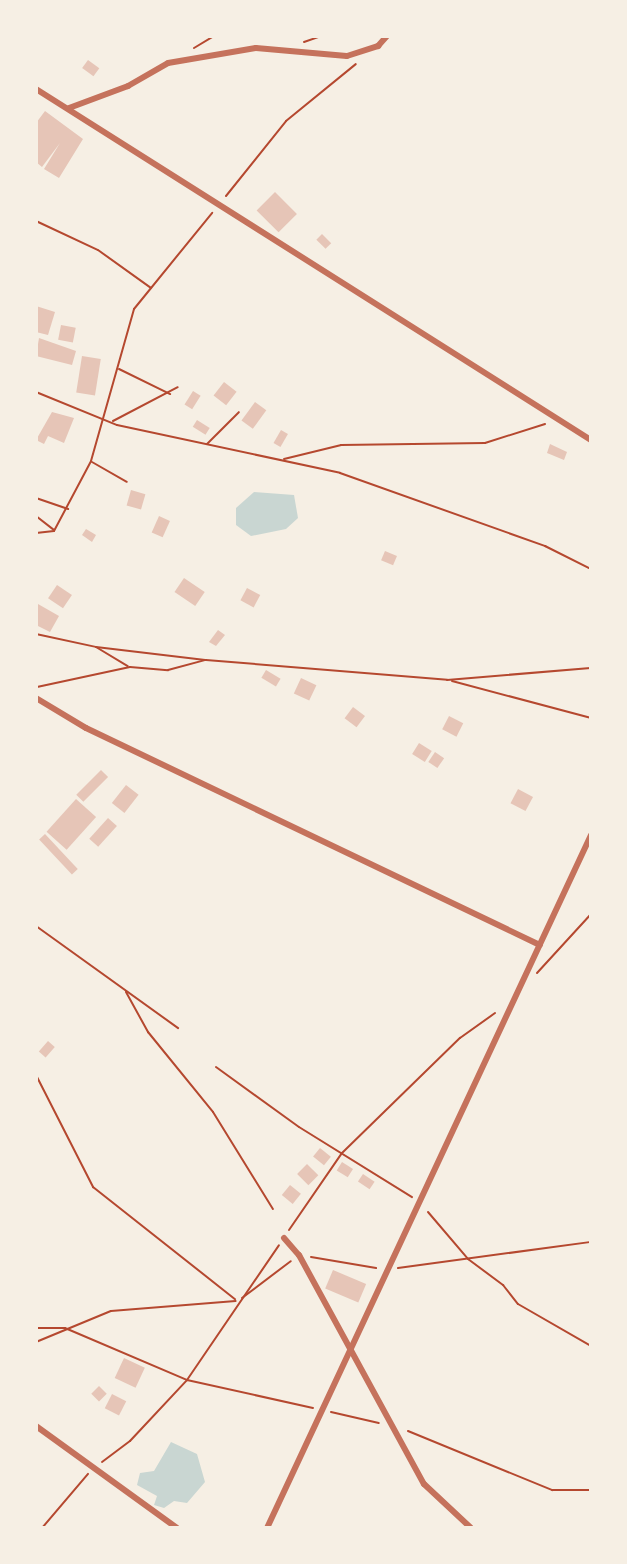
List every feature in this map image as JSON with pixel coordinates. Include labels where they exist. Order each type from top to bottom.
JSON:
[{"type":"street","points":[[69,108],[128,86],[168,63],[256,48],[347,56],[378,46],[387,36]]},
{"type":"street","points":[[36,89],[555,421],[591,440]]},
{"type":"street","points":[[36,698],[86,728],[540,945]]},
{"type":"street","points":[[267,1528],[591,835]]},
{"type":"street","points":[[284,1238],[299,1255],[352,1347],[424,1484],[471,1528]]},
{"type":"street","points":[[36,1426],[92,1470],[177,1528]]},
{"type":"path","points":[[36,221],[98,250],[151,288]]},
{"type":"path","points":[[117,369],[170,394]]},
{"type":"path","points":[[112,421],[170,394],[178,387]]},
{"type":"path","points":[[36,392],[112,421],[206,445],[283,460],[446,509],[591,569]]},
{"type":"path","points":[[206,445],[239,412]]},
{"type":"path","points":[[54,531],[91,461],[105,416]]},
{"type":"path","points":[[283,460],[341,445],[485,443],[555,421]]},
{"type":"path","points":[[91,461],[127,482]]},
{"type":"path","points":[[36,498],[68,509]]},
{"type":"path","points":[[36,516],[54,531]]},
{"type":"path","points":[[36,533],[54,531]]},
{"type":"path","points":[[36,634],[96,647],[206,660],[447,680],[591,668]]},
{"type":"path","points":[[96,647],[130,667]]},
{"type":"path","points":[[36,688],[130,667],[168,670],[206,660]]},
{"type":"path","points":[[447,680],[591,718]]},
{"type":"path","points":[[532,979],[591,914]]},
{"type":"path","points":[[36,926],[178,1028]]},
{"type":"path","points":[[126,992],[148,1032],[213,1112],[273,1209]]},
{"type":"path","points":[[42,1528],[92,1470],[130,1441],[187,1380],[238,1300],[342,1153],[460,1038],[514,1000]]},
{"type":"path","points":[[216,1067],[419,1202],[468,1259],[503,1285],[518,1304],[591,1346]]},
{"type":"path","points":[[36,1075],[93,1187],[238,1300]]},
{"type":"shaded area","points":[[254,492],[294,495],[298,518],[286,529],[251,536],[236,525],[236,508]]},
{"type":"shaded area","points":[[171,1442],[197,1454],[205,1482],[187,1503],[174,1501],[164,1508],[154,1505],[157,1496],[137,1485],[140,1473],[154,1471]]},
{"type":"building","points":[[88,60],[99,68],[93,76],[82,68]]},
{"type":"building","points":[[45,111],[83,139],[59,178],[44,169],[60,143],[42,167],[36,162],[36,123]]},
{"type":"building","points":[[275,192],[297,214],[279,232],[257,210]]},
{"type":"building","points":[[322,234],[331,243],[326,249],[316,240]]},
{"type":"building","points":[[36,306],[55,312],[48,335],[36,332]]},
{"type":"building","points":[[61,325],[76,328],[73,343],[58,340]]},
{"type":"building","points":[[39,338],[76,351],[72,365],[36,356]]},
{"type":"building","points":[[82,356],[101,359],[95,396],[76,393]]},
{"type":"building","points":[[224,382],[237,392],[226,405],[214,395]]},
{"type":"building","points":[[193,391],[201,396],[192,409],[185,405]]},
{"type":"building","points":[[255,402],[266,410],[253,429],[241,421]]},
{"type":"building","points":[[52,412],[74,418],[64,443],[48,436],[44,444],[36,440]]},
{"type":"building","points":[[197,420],[210,428],[205,435],[193,427]]},
{"type":"building","points":[[281,430],[288,434],[280,447],[274,443]]},
{"type":"building","points":[[550,444],[567,452],[564,460],[547,453]]},
{"type":"building","points":[[131,490],[145,494],[141,510],[127,505]]},
{"type":"building","points":[[159,516],[170,521],[163,537],[152,532]]},
{"type":"building","points":[[86,529],[96,535],[92,542],[82,535]]},
{"type":"building","points":[[385,551],[397,556],[393,565],[381,560]]},
{"type":"building","points":[[184,578],[205,592],[195,606],[174,592]]},
{"type":"building","points":[[57,585],[72,595],[63,608],[48,598]]},
{"type":"building","points":[[247,588],[260,595],[254,607],[240,600]]},
{"type":"building","points":[[38,604],[59,616],[50,632],[36,625]]},
{"type":"building","points":[[218,630],[225,635],[216,646],[209,642]]},
{"type":"building","points":[[266,670],[281,679],[276,686],[261,678]]},
{"type":"building","points":[[301,678],[316,685],[309,701],[294,693]]},
{"type":"building","points":[[353,707],[365,716],[357,727],[345,718]]},
{"type":"building","points":[[449,716],[463,723],[456,737],[442,729]]},
{"type":"building","points":[[419,743],[432,751],[425,762],[412,754]]},
{"type":"building","points":[[435,752],[444,758],[437,768],[428,762]]},
{"type":"building","points":[[101,770],[108,777],[83,802],[76,795]]},
{"type":"building","points":[[126,785],[139,795],[124,813],[112,803]]},
{"type":"building","points":[[518,789],[533,797],[525,811],[510,803]]},
{"type":"building","points":[[76,799],[96,817],[67,850],[47,832]]},
{"type":"building","points":[[108,818],[117,826],[98,847],[89,839]]},
{"type":"building","points":[[45,834],[78,869],[72,875],[39,839]]},
{"type":"building","points":[[48,1041],[55,1047],[46,1057],[39,1052]]},
{"type":"building","points":[[320,1148],[331,1157],[324,1165],[313,1157]]},
{"type":"building","points":[[342,1162],[353,1169],[348,1177],[337,1170]]},
{"type":"building","points":[[307,1164],[318,1175],[308,1185],[297,1174]]},
{"type":"building","points":[[363,1174],[375,1182],[370,1189],[358,1181]]},
{"type":"building","points":[[290,1185],[301,1194],[293,1204],[282,1195]]},
{"type":"building","points":[[333,1270],[366,1284],[358,1302],[325,1288]]},
{"type":"building","points":[[124,1358],[145,1368],[136,1388],[115,1378]]},
{"type":"building","points":[[99,1386],[107,1394],[99,1402],[91,1394]]},
{"type":"building","points":[[112,1394],[126,1401],[119,1416],[105,1408]]}]
